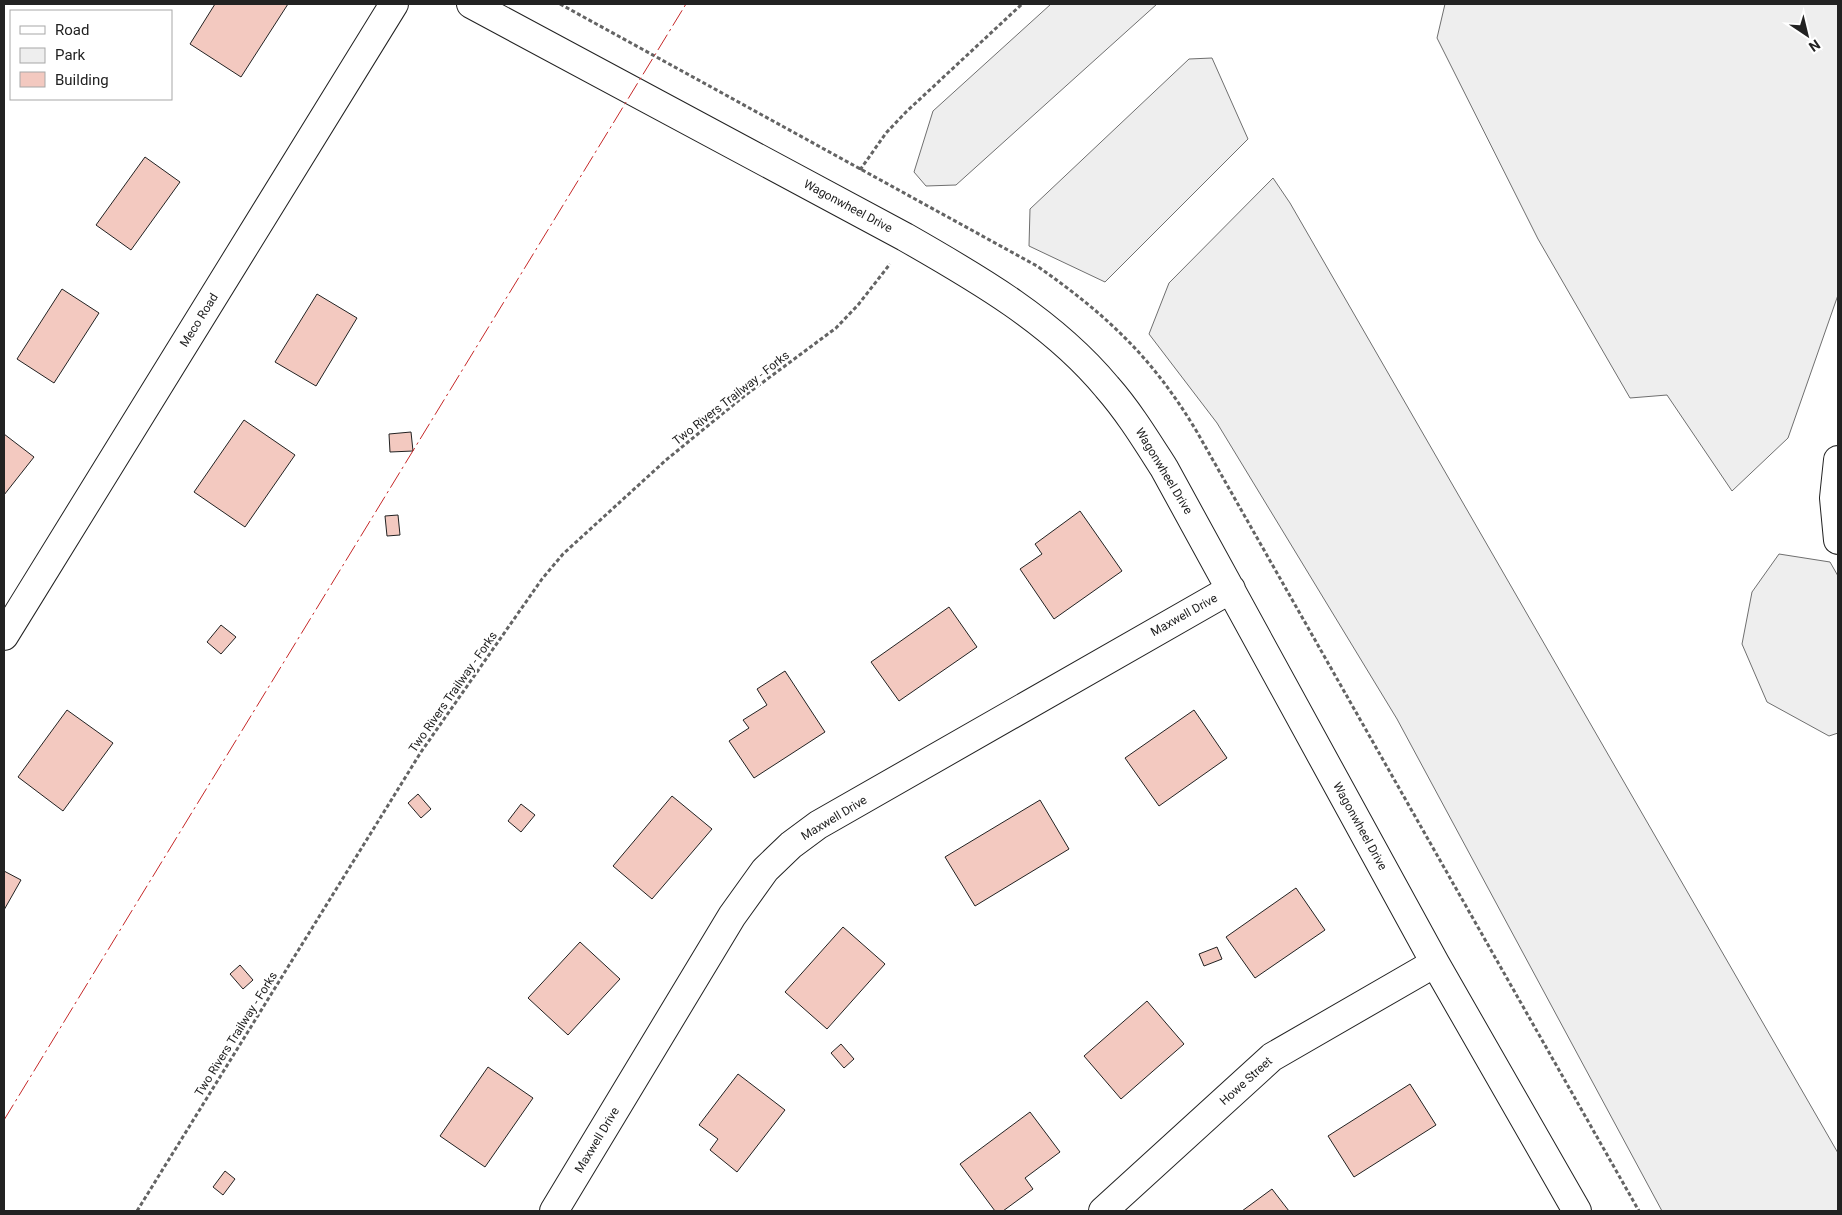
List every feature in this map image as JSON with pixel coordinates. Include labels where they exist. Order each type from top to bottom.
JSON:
[{"type":"street","name":"Meco Road","points":[[4,636],[394,4]]},
{"type":"street","name":"Wagonwheel Drive","points":[[471,4],[905,236],[1000,294],[1045,327],[1106,385],[1133,420],[1164,468],[1435,963],[1577,1211]]},
{"type":"street","points":[[1838,460],[1834,498],[1838,540]]},
{"type":"street","name":"Maxwell Drive","points":[[554,1211],[732,916],[765,870],[791,845],[818,825],[1231,589]]},
{"type":"street","name":"Howe Street","points":[[1103,1211],[1272,1057],[1435,963]]},
{"type":"path","points":[[560,4],[1037,266],[1061,283],[1132,343],[1173,393],[1640,1211]]},
{"type":"path","points":[[860,170],[886,133],[906,112],[1022,4]]},
{"type":"path","name":"Two Rivers Trailway - Forks","points":[[137,1211],[421,752],[542,578],[563,554],[666,460],[743,397],[836,328],[887,270]]},
{"type":"green space","points":[[1051,4],[1157,4],[956,185],[926,186],[914,172],[933,111]]},
{"type":"green space","points":[[1445,4],[1838,4],[1838,295],[1788,438],[1732,491],[1667,395],[1630,398],[1538,239],[1437,38]]},
{"type":"green space","points":[[1212,58],[1248,139],[1105,282],[1029,246],[1030,209],[1189,59]]},
{"type":"green space","points":[[1273,178],[1290,203],[1838,1153],[1838,1211],[1662,1211],[1397,719],[1217,423],[1149,334],[1169,283]]},
{"type":"green space","points":[[1779,554],[1830,562],[1838,576],[1838,733],[1829,736],[1767,702],[1742,644],[1752,592]]},
{"type":"building","points":[[215,4],[288,4],[241,77],[190,44]]},
{"type":"building","points":[[145,157],[180,182],[131,250],[96,225]]},
{"type":"building","points":[[62,289],[99,313],[54,383],[17,359]]},
{"type":"building","points":[[317,294],[357,318],[316,386],[275,362]]},
{"type":"building","points":[[244,420],[295,455],[245,527],[194,492]]},
{"type":"building","points":[[411,432],[413,451],[390,452],[389,434]]},
{"type":"building","points":[[4,434],[34,457],[4,495]]},
{"type":"building","points":[[1080,511],[1122,571],[1054,619],[1020,569],[1042,554],[1035,544]]},
{"type":"building","points":[[398,515],[400,535],[387,536],[385,516]]},
{"type":"building","points":[[949,607],[977,647],[899,701],[871,662]]},
{"type":"building","points":[[221,625],[236,637],[221,654],[207,642]]},
{"type":"building","points":[[785,671],[825,732],[754,778],[729,741],[749,728],[743,720],[767,705],[757,689]]},
{"type":"building","points":[[67,710],[113,743],[63,811],[18,777]]},
{"type":"building","points":[[1194,710],[1227,758],[1159,806],[1125,758]]},
{"type":"building","points":[[418,794],[431,809],[421,818],[408,803]]},
{"type":"building","points":[[672,796],[712,829],[652,899],[613,866]]},
{"type":"building","points":[[1040,800],[1069,849],[975,906],[945,857]]},
{"type":"building","points":[[521,804],[535,815],[521,832],[508,821]]},
{"type":"building","points":[[4,871],[21,880],[4,910]]},
{"type":"building","points":[[1296,888],[1325,930],[1255,978],[1226,937]]},
{"type":"building","points":[[843,927],[885,964],[827,1029],[785,992]]},
{"type":"building","points":[[580,942],[620,979],[568,1035],[528,998]]},
{"type":"building","points":[[1217,947],[1222,959],[1204,966],[1199,954]]},
{"type":"building","points":[[240,965],[253,980],[243,989],[230,974]]},
{"type":"building","points":[[1147,1001],[1184,1044],[1121,1099],[1084,1056]]},
{"type":"building","points":[[841,1044],[854,1059],[844,1068],[831,1053]]},
{"type":"building","points":[[488,1067],[533,1098],[485,1167],[440,1136]]},
{"type":"building","points":[[738,1074],[785,1110],[737,1172],[710,1150],[718,1139],[699,1125]]},
{"type":"building","points":[[1410,1084],[1436,1125],[1354,1177],[1328,1136]]},
{"type":"building","points":[[1030,1112],[1060,1152],[1025,1178],[1033,1189],[1003,1211],[995,1211],[960,1164]]},
{"type":"building","points":[[225,1171],[235,1179],[223,1195],[213,1187]]},
{"type":"building","points":[[1272,1189],[1289,1211],[1242,1211]]},
{"type":"power","points":[[4,1120],[686,4]]}]
